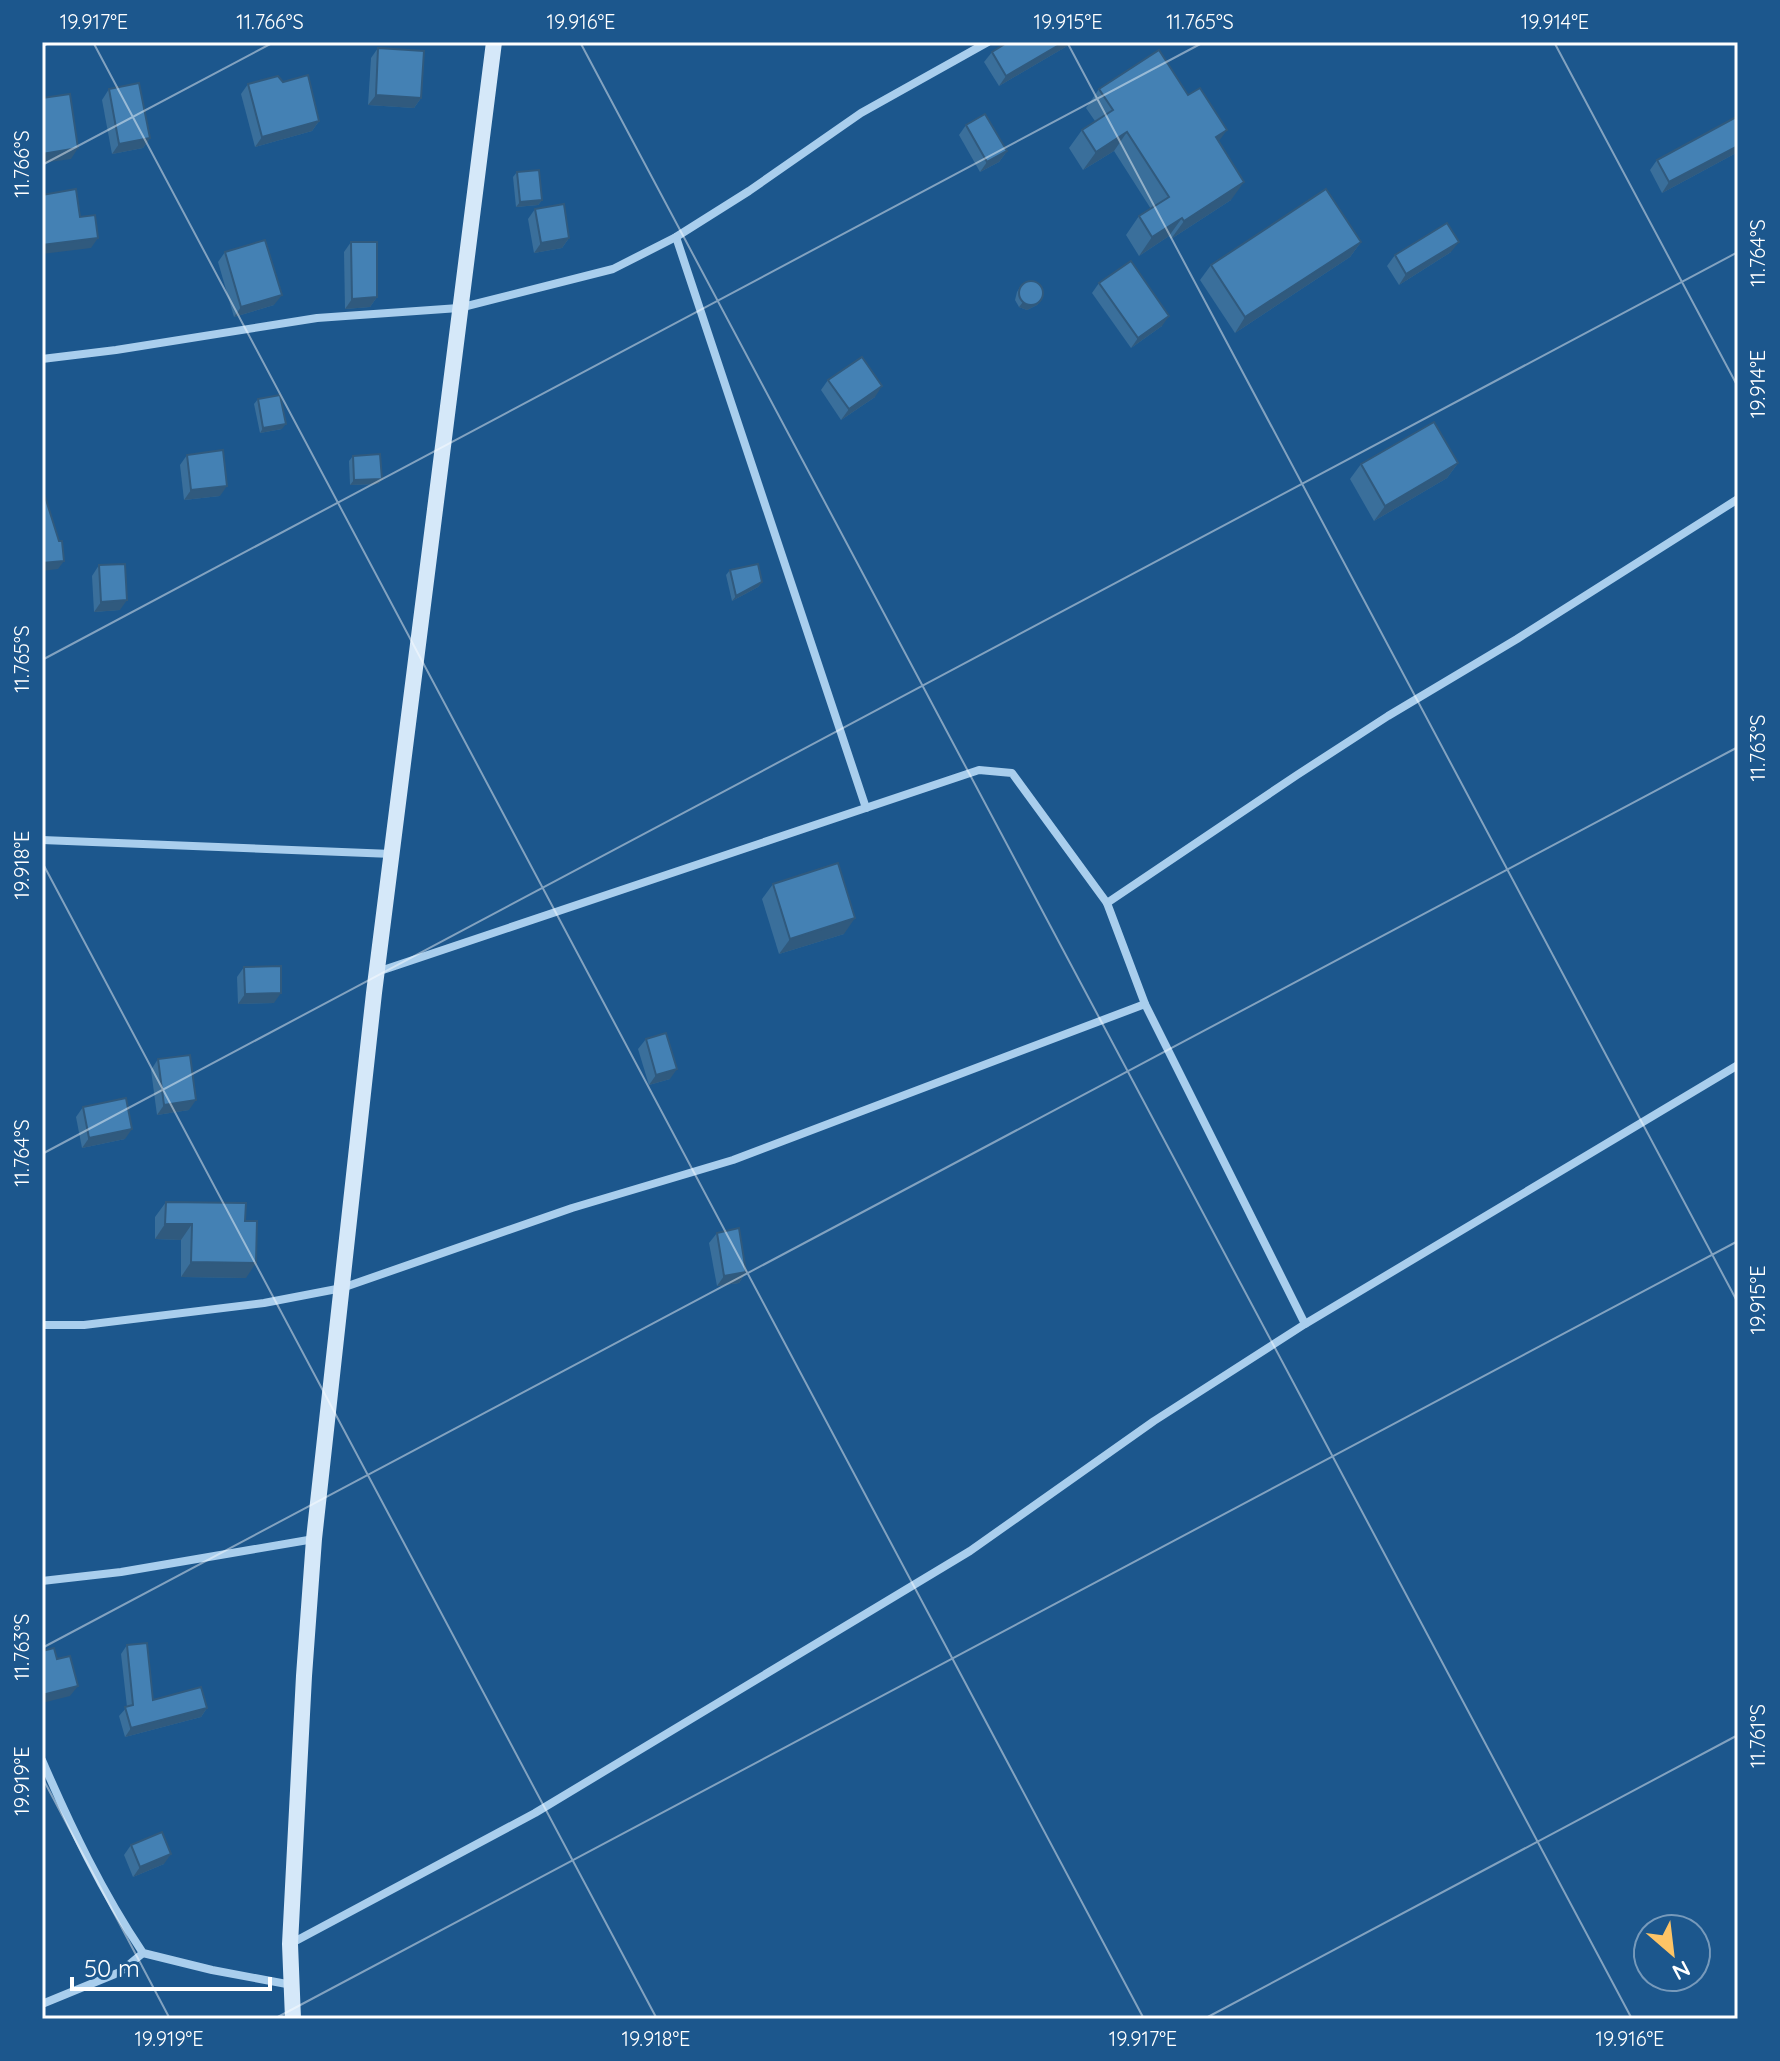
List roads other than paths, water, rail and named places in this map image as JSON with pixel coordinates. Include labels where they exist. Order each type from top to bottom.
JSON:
[{"type":"street","points":[[293,2019],[290,1944],[314,1539],[376,972],[494,42]]},
{"type":"street","points":[[42,359],[317,318],[459,308],[613,269],[676,237],[749,191],[861,113],[988,42]]},
{"type":"street","points":[[676,237],[866,808]]},
{"type":"street","points":[[1107,903],[1323,758],[1738,499]]},
{"type":"street","points":[[376,972],[979,770],[1012,773],[1107,903],[1145,1004],[1305,1324]]},
{"type":"street","points":[[42,840],[393,854]]},
{"type":"street","points":[[42,1325],[84,1325],[128,1320],[264,1303],[342,1288],[572,1208],[733,1160],[1145,1004]]},
{"type":"street","points":[[290,1944],[535,1813],[970,1551],[1154,1421],[1305,1324],[1738,1065]]},
{"type":"street","points":[[42,1581],[121,1572],[314,1539]]},
{"type":"street","points":[[42,1761],[76,1837],[116,1912],[143,1953],[292,1985]]},
{"type":"street","points":[[42,2004],[120,1972],[143,1953]]}]
